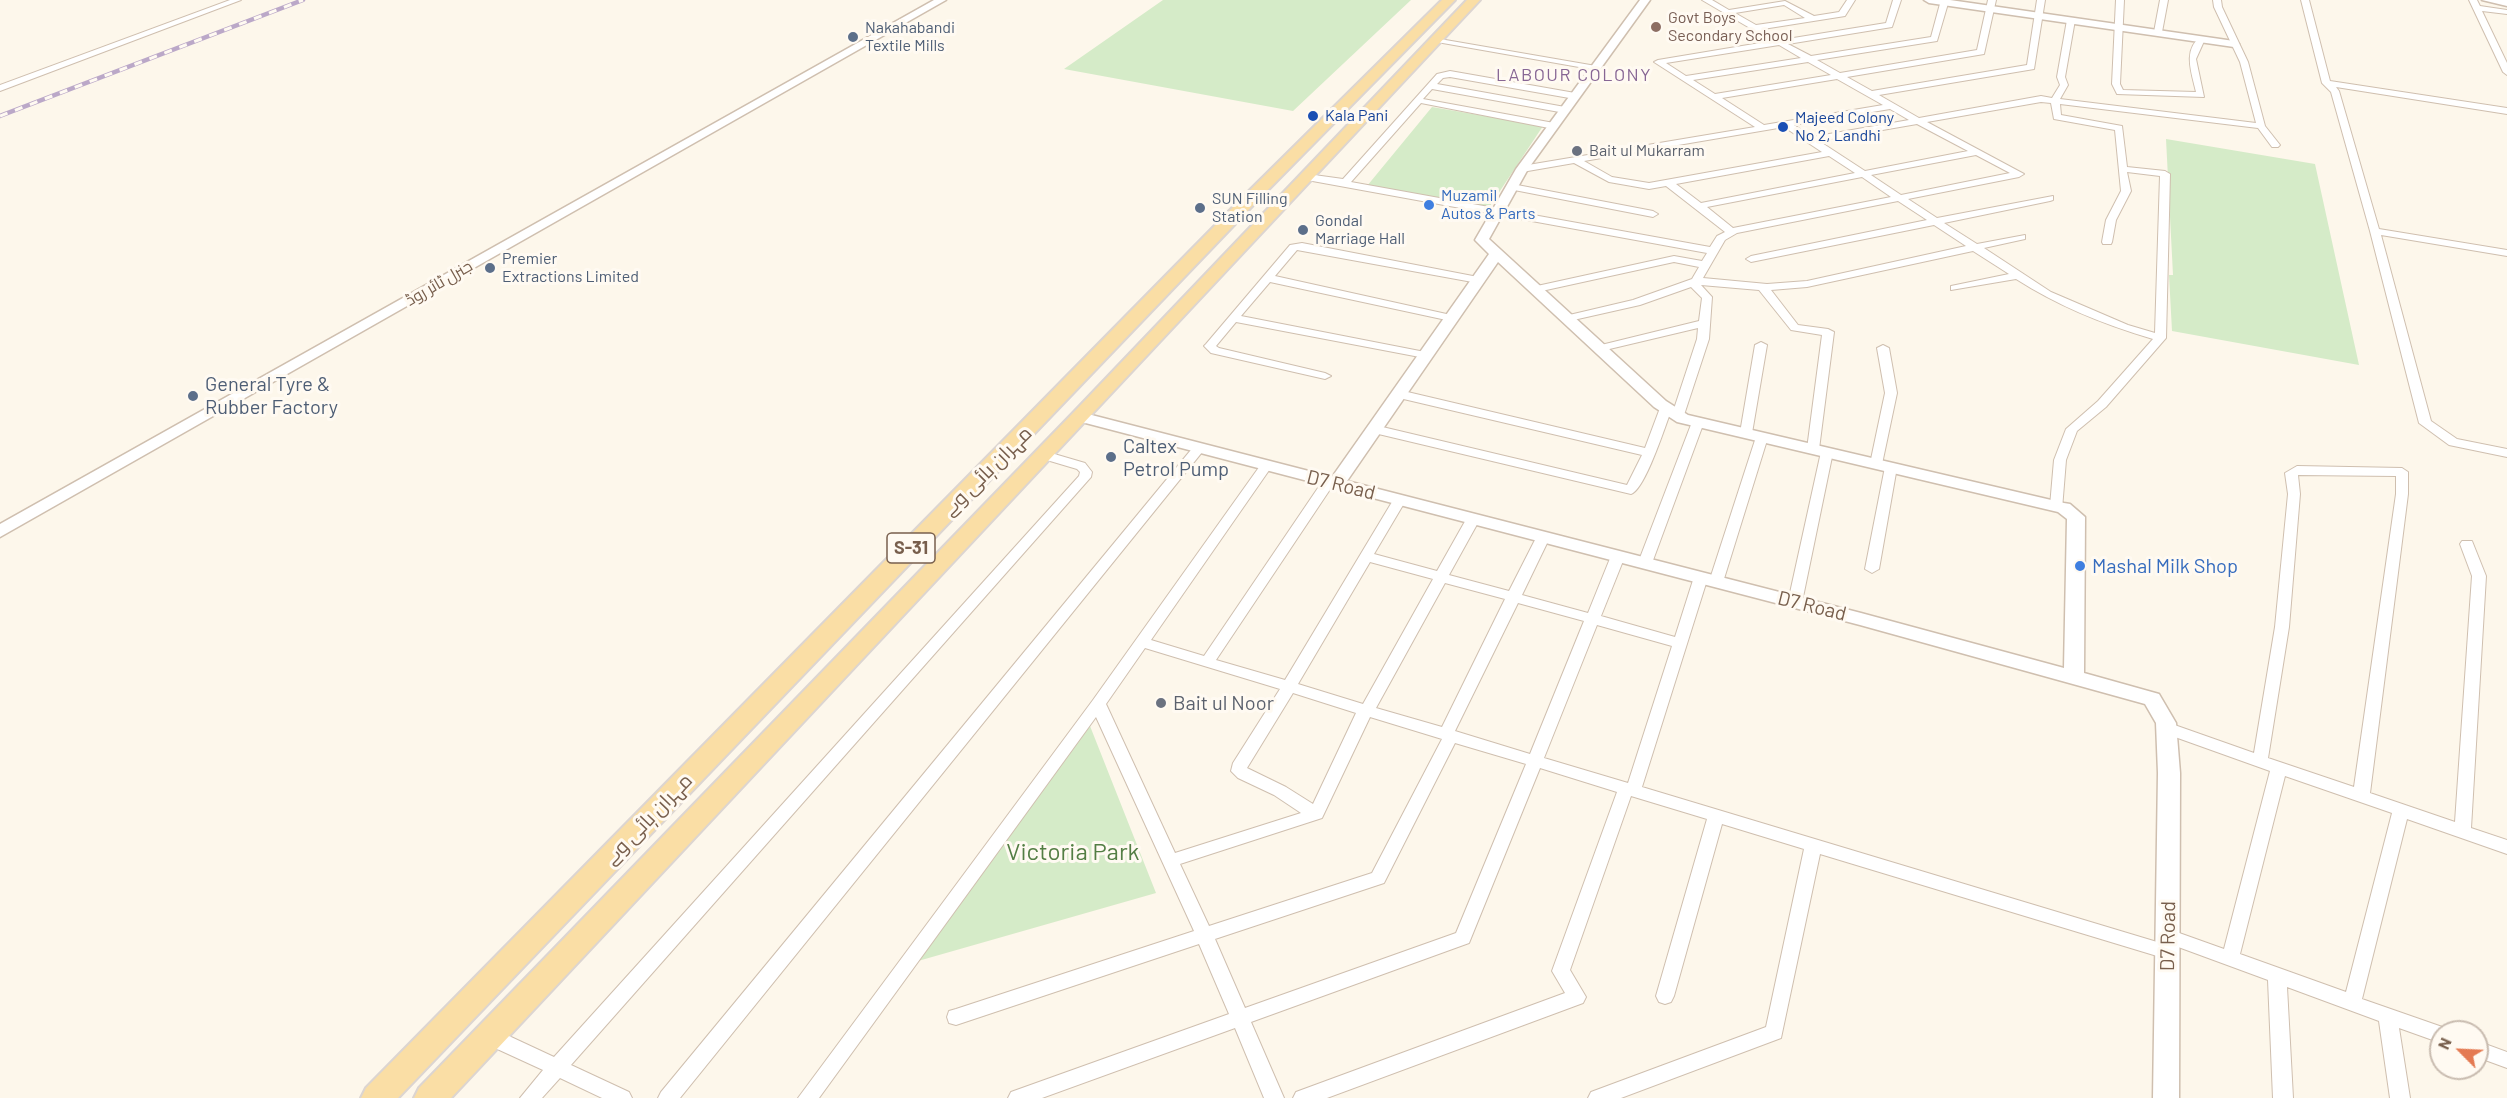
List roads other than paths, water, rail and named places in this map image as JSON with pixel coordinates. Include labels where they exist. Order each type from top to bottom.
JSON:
[{"type":"main road","name":"مہران ہائی وے","points":[[377,1098],[1208,243],[1449,0]]},
{"type":"main road","name":"مہران ہائی وے","points":[[430,1098],[1239,250],[1474,0]]},
{"type":"main road","points":[[1208,243],[1239,250]]},
{"type":"street","points":[[0,88],[237,0]]},
{"type":"street","name":"جنرل ٹائر روڈ","points":[[0,531],[941,0]]},
{"type":"street","points":[[1645,0],[1522,169],[1482,240],[1672,411],[1698,422],[2064,508],[2076,518],[2074,676]]},
{"type":"street","points":[[1694,281],[1706,265],[1720,238],[1732,232],[2019,174],[1916,120],[1706,0]]},
{"type":"street","points":[[1755,28],[1842,14],[1851,0]]},
{"type":"street","points":[[1763,128],[1658,62],[1889,25],[1897,0]]},
{"type":"street","points":[[1929,0],[1991,4],[2039,15],[2234,44]]},
{"type":"street","points":[[1870,94],[2031,67],[2041,0]]},
{"type":"street","points":[[2120,0],[2116,84],[2121,92],[2201,95],[2192,59],[2201,39]]},
{"type":"street","points":[[2158,33],[2164,0]]},
{"type":"street","points":[[2217,0],[2234,44],[2244,62],[2261,126],[2275,146]]},
{"type":"street","points":[[2305,0],[2326,83],[2335,91],[2375,231],[2425,423],[2453,442],[2507,453]]},
{"type":"street","points":[[2473,0],[2507,72]]},
{"type":"street","points":[[2487,0],[2507,3]]},
{"type":"street","points":[[1685,79],[1934,39],[1945,1]]},
{"type":"street","points":[[1729,12],[1785,3],[1812,18]]},
{"type":"street","points":[[1713,97],[1981,52],[1991,4]]},
{"type":"street","points":[[2478,8],[2507,12]]},
{"type":"street","points":[[2071,20],[2061,77],[2064,85],[2057,91],[2055,101],[2057,117],[2119,128],[2126,192],[2111,220],[2107,242]]},
{"type":"street","points":[[1437,40],[1596,68]]},
{"type":"street","points":[[1343,183],[1440,76],[1450,74],[1575,96]]},
{"type":"street","points":[[2326,83],[2507,111]]},
{"type":"street","points":[[1431,86],[1565,110]]},
{"type":"street","points":[[2335,91],[2507,116]]},
{"type":"street","points":[[1811,140],[2029,100],[2055,101],[2261,126]]},
{"type":"street","points":[[1418,101],[1554,126]]},
{"type":"street","points":[[1522,169],[1891,106]]},
{"type":"street","points":[[1786,124],[2047,294],[2124,327],[2160,338]]},
{"type":"street","points":[[1699,206],[1978,152]]},
{"type":"street","points":[[1575,160],[1609,179],[1649,186],[1831,153]]},
{"type":"street","points":[[2057,506],[2060,460],[2072,429],[2102,404],[2160,338],[2165,174],[2122,169]]},
{"type":"street","points":[[1307,177],[1713,252]]},
{"type":"street","points":[[1669,183],[1732,232]]},
{"type":"street","points":[[1512,187],[1653,214]]},
{"type":"street","points":[[1751,260],[2050,198]]},
{"type":"street","points":[[2375,231],[2507,253]]},
{"type":"street","points":[[1569,318],[1636,303],[1694,281],[1763,287],[1807,284],[2021,237]]},
{"type":"street","points":[[1325,376],[1211,349],[1210,346],[1294,247],[1302,246],[1478,280]]},
{"type":"street","points":[[1207,662],[1497,253]]},
{"type":"street","points":[[1537,289],[1674,259],[1706,265]]},
{"type":"street","points":[[1954,288],[2018,275]]},
{"type":"street","points":[[1267,278],[1451,318]]},
{"type":"street","points":[[1374,429],[1631,490],[1648,453],[1672,411],[1703,339],[1707,297],[1694,281]]},
{"type":"street","points":[[1763,287],[1795,328],[1828,332],[1820,451],[1795,602]]},
{"type":"street","points":[[1233,318],[1425,356]]},
{"type":"street","points":[[1601,348],[1705,323]]},
{"type":"street","points":[[1303,1098],[1577,997],[1561,970],[1630,790],[1680,643],[1708,580],[1754,435],[1761,345]]},
{"type":"street","points":[[1872,569],[1891,393],[1883,348]]},
{"type":"street","points":[[1399,394],[1648,453]]},
{"type":"street","name":"D7 Road","points":[[1080,417],[1795,602],[2152,699],[2166,728],[2169,773],[2166,1098]]},
{"type":"street","points":[[1646,563],[1698,422]]},
{"type":"street","points":[[668,1098],[1198,448]]},
{"type":"street","points":[[530,1098],[1085,477],[1086,472],[1081,466],[1044,455]]},
{"type":"street","points":[[808,1098],[1098,704],[1266,466]]},
{"type":"street","points":[[2260,761],[2282,627],[2294,494],[2291,473],[2297,470],[2402,471],[2402,494],[2361,796]]},
{"type":"street","points":[[1316,814],[1280,791],[1239,771],[1239,767],[1291,687],[1365,556],[1400,500]]},
{"type":"street","points":[[1170,861],[1316,814],[1366,710],[1473,519]]},
{"type":"street","points":[[956,1017],[1378,878],[1543,537]]},
{"type":"street","points":[[2463,832],[2479,576],[2467,544]]},
{"type":"street","points":[[1365,556],[1680,643]]},
{"type":"street","points":[[1018,1098],[1463,938],[1618,556]]},
{"type":"street","points":[[1141,642],[1813,845],[2168,944],[2230,958],[2429,1031]]},
{"type":"street","points":[[1098,704],[1204,935],[1275,1098]]},
{"type":"street","points":[[2166,728],[2507,847]]},
{"type":"street","points":[[2230,958],[2279,768]]},
{"type":"street","points":[[2352,1003],[2401,810]]},
{"type":"street","points":[[1665,996],[1716,816]]},
{"type":"street","points":[[1598,1098],[1774,1032],[1813,845]]},
{"type":"street","points":[[2277,976],[2283,1098]]},
{"type":"street","points":[[2388,1016],[2400,1098]]},
{"type":"street","points":[[489,1036],[622,1098]]},
{"type":"street","points":[[2489,1053],[2507,1060]]},
{"type":"railway","points":[[0,116],[303,0]]},
{"type":"place","name":"Govt Boys Secondary School","points":[[1656,27]]},
{"type":"place","name":"Nakahabandi Textile Mills","points":[[853,37]]},
{"type":"place","name":"Kala Pani","points":[[1313,116]]},
{"type":"place","name":"Majeed Colony No 2, Landhi","points":[[1783,127]]},
{"type":"place","name":"Bait ul Mukarram","points":[[1577,151]]},
{"type":"place","name":"Muzamil Autos & Parts","points":[[1429,205]]},
{"type":"place","name":"SUN Filling Station","points":[[1200,208]]},
{"type":"place","name":"Gondal Marriage Hall","points":[[1303,230]]},
{"type":"place","name":"Premier Extractions Limited","points":[[490,268]]},
{"type":"place","name":"General Tyre & Rubber Factory","points":[[193,396]]},
{"type":"place","name":"Caltex Petrol Pump","points":[[1111,457]]},
{"type":"place","name":"Mashal Milk Shop","points":[[2080,566]]},
{"type":"place","name":"Bait ul Noor","points":[[1161,703]]},
{"type":"district","name":"LABOUR COLONY","points":[[1574,75]]},
{"type":"park label","name":"Victoria Park","points":[[1073,852]]}]
